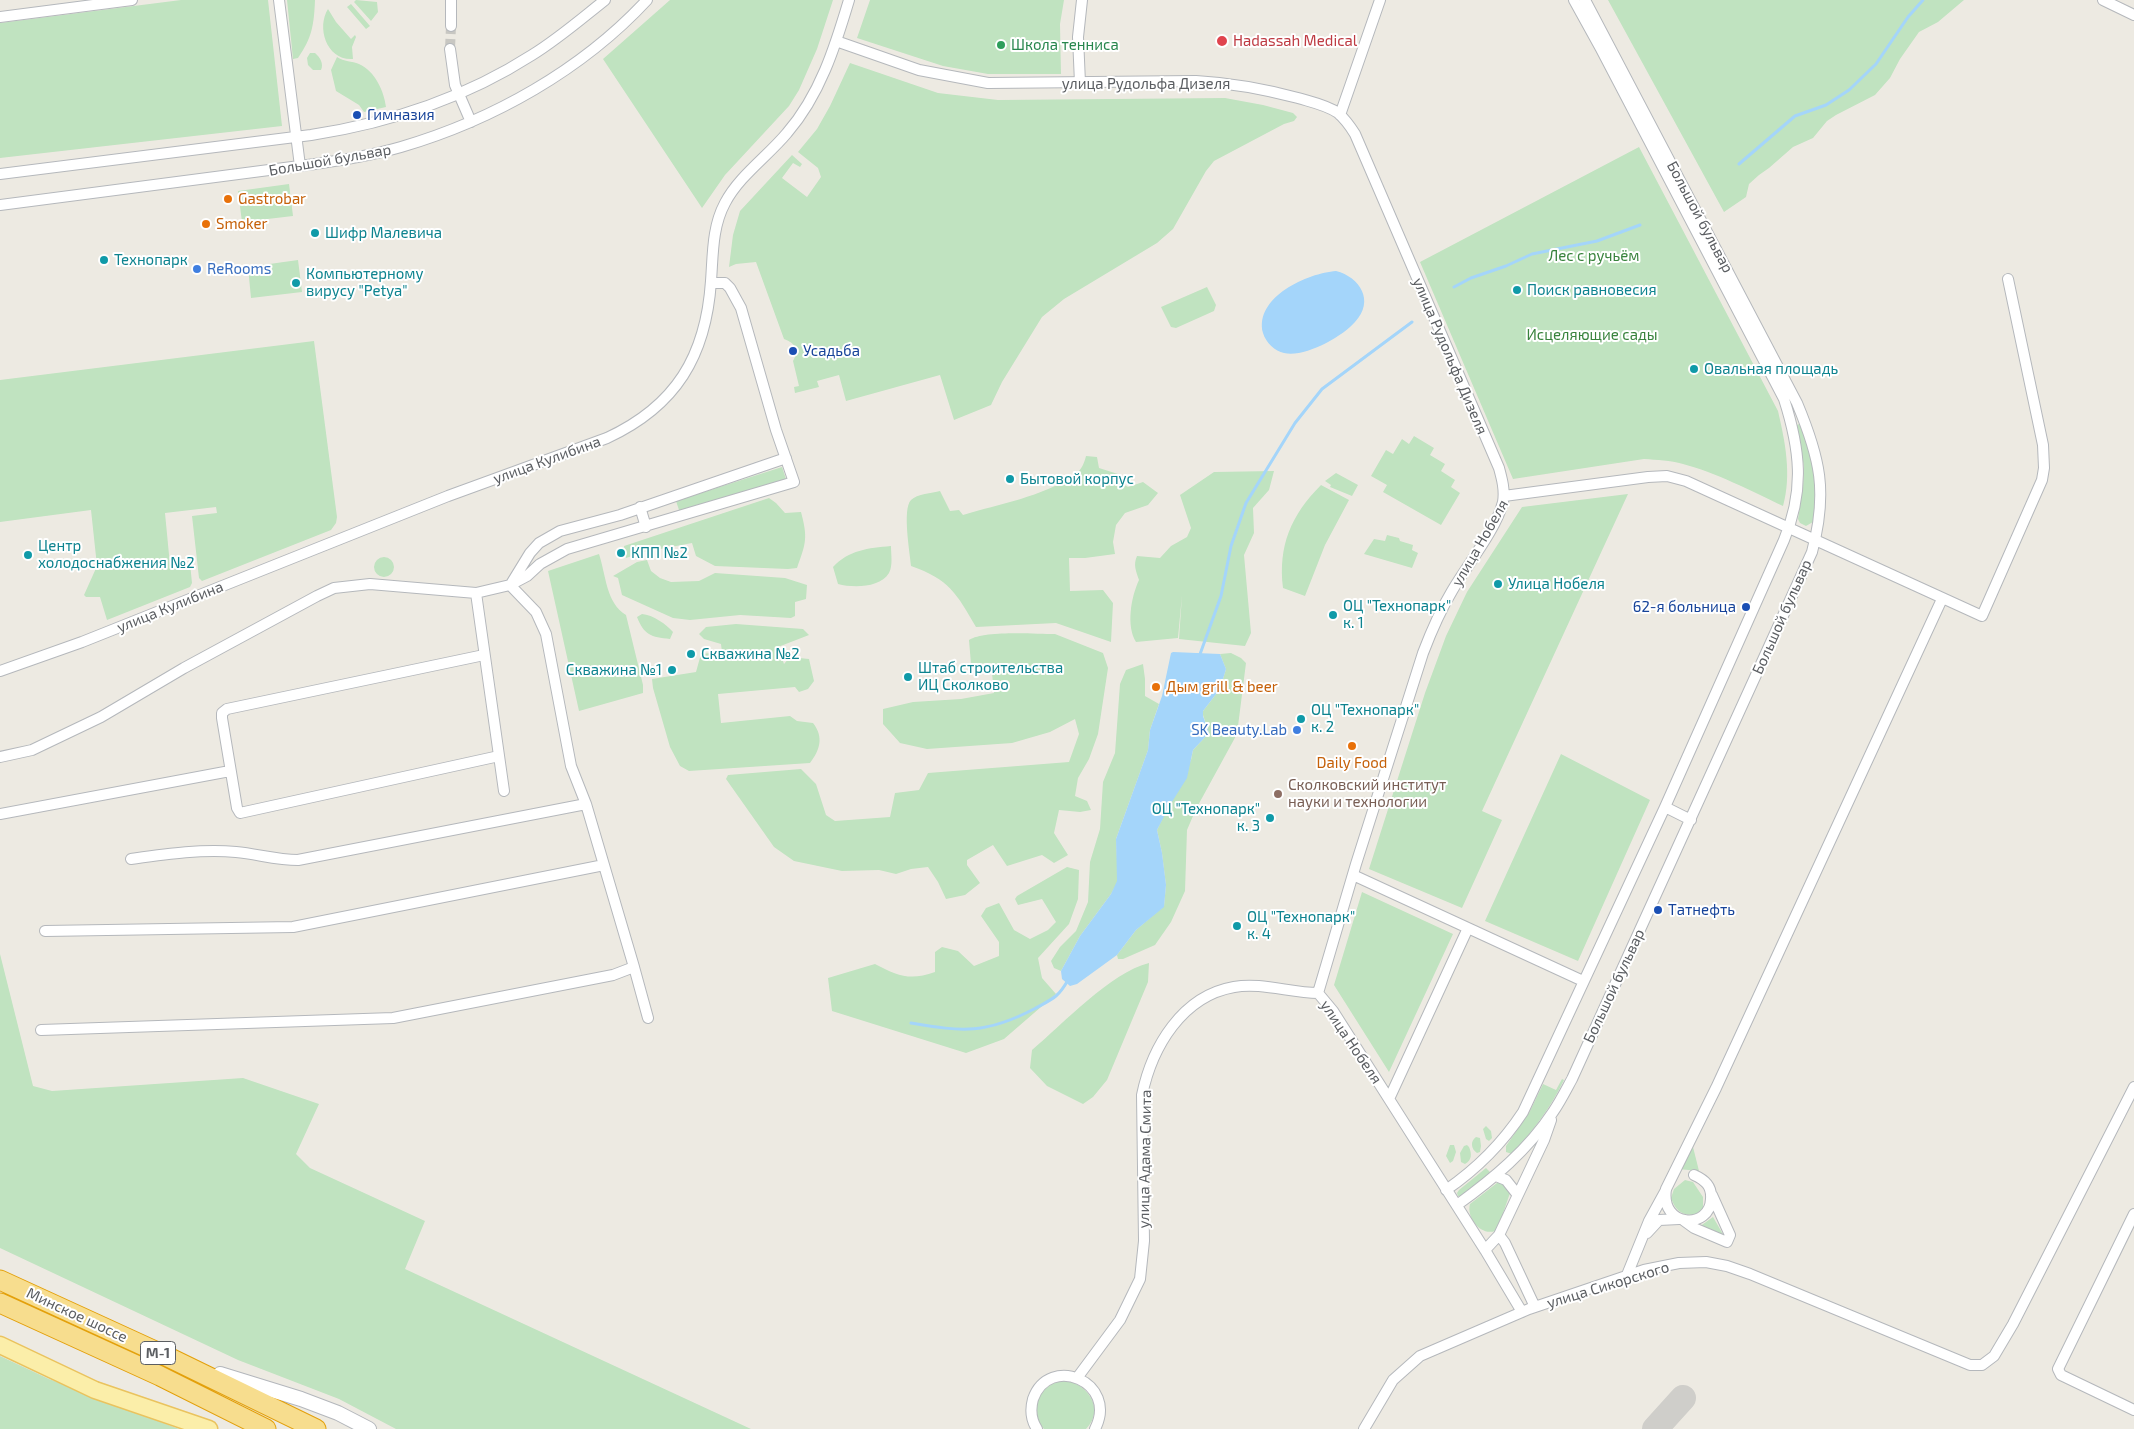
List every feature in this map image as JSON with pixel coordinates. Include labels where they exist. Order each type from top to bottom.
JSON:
[{"type":"highway","name":"Минское шоссе","points":[[0,1280],[166,1356],[316,1429]]},
{"type":"highway","name":"Минское шоссе","points":[[0,1303],[160,1376],[266,1429]]},
{"type":"main road","points":[[0,1345],[95,1390],[209,1429]]},
{"type":"main road","points":[[166,1356],[258,1387],[301,1399],[369,1429]]},
{"type":"street","points":[[0,16],[132,0]]},
{"type":"street","points":[[279,0],[300,166]]},
{"type":"street","points":[[451,0],[451,26]]},
{"type":"street","name":"Большой бульвар","points":[[0,174],[297,137],[353,128],[403,115],[488,81],[533,55],[605,0]]},
{"type":"street","name":"Большой бульвар","points":[[0,204],[300,166],[400,148],[471,122],[520,97],[558,74],[611,34],[647,0]]},
{"type":"street","name":"улица Кулибина","points":[[0,671],[82,642],[448,496],[607,438],[629,428],[659,406],[673,392],[683,378],[699,346],[708,308],[716,226],[726,202],[801,115],[821,80],[849,0]]},
{"type":"street","points":[[1080,83],[1078,37],[1082,0]]},
{"type":"street","points":[[1340,115],[1380,0]]},
{"type":"street","name":"Большой бульвар","points":[[1446,1190],[1484,1162],[1499,1146],[1519,1118],[1665,807],[1789,528],[1798,495],[1798,466],[1793,426],[1784,399],[1574,0]]},
{"type":"street","name":"Большой бульвар","points":[[1457,1205],[1496,1176],[1526,1146],[1553,1112],[1572,1079],[1812,552],[1820,510],[1819,464],[1813,441],[1797,403],[1586,0]]},
{"type":"street","points":[[2103,0],[2134,15]]},
{"type":"street","name":"улица Рудольфа Дизеля","points":[[836,40],[919,70],[961,79],[1013,84],[1225,83],[1258,88],[1310,102],[1340,115],[1349,124],[1354,134],[1499,468],[1504,496]]},
{"type":"street","points":[[450,48],[452,69],[458,94],[471,122]]},
{"type":"street","name":"улица Нобеля","points":[[1522,1312],[1457,1205],[1333,1011],[1318,993],[1412,683],[1434,625],[1492,527],[1500,511],[1504,496],[1667,476],[1686,481],[1982,616],[2042,480],[2044,468],[2043,445],[2008,279]]},
{"type":"street","points":[[0,757],[32,750],[101,717],[184,668],[334,588],[370,584],[476,593],[510,585],[527,576],[540,564],[567,549],[794,482],[776,430],[741,308],[730,288],[725,283],[711,283]]},
{"type":"street","points":[[510,585],[538,543],[560,531],[605,519],[786,458]]},
{"type":"street","points":[[640,507],[646,527]]},
{"type":"street","points":[[605,519],[611,537]]},
{"type":"street","points":[[510,585],[536,612],[546,634],[571,766],[586,804],[648,1018]]},
{"type":"street","points":[[476,593],[504,790]]},
{"type":"street","points":[[1627,1275],[1644,1238],[1649,1221],[1700,1120],[1942,599]]},
{"type":"street","points":[[484,655],[227,709],[222,713],[222,718],[237,808],[240,813],[499,756]]},
{"type":"street","points":[[0,814],[230,771]]},
{"type":"street","points":[[132,859],[196,850],[238,852],[282,860],[298,860],[586,804]]},
{"type":"street","points":[[1665,807],[1691,820]]},
{"type":"street","points":[[46,931],[293,927],[604,864]]},
{"type":"street","points":[[1353,875],[1583,981]]},
{"type":"street","points":[[1388,1098],[1468,928]]},
{"type":"street","points":[[41,1030],[393,1018],[613,975],[634,967]]},
{"type":"street","name":"улица Адама Смита","points":[[1077,1378],[1120,1320],[1140,1279],[1144,1241],[1142,1095],[1155,1054],[1163,1041],[1174,1024],[1190,1007],[1201,999],[1234,987],[1318,993]]},
{"type":"street","name":"улица Сикорского","points":[[1364,1429],[1393,1380],[1420,1356],[1535,1307],[1627,1275],[1679,1263],[1706,1262],[1727,1266],[1970,1364],[1982,1366],[1988,1363],[1997,1352],[2013,1324],[2134,1087]]},
{"type":"street","points":[[1485,1250],[1499,1235],[1544,1140],[1553,1112]]},
{"type":"street","points":[[1666,1189],[1667,1207],[1672,1214],[1694,1228],[1727,1242],[1730,1235],[1724,1226],[1709,1187],[1703,1179],[1694,1175]]},
{"type":"street","points":[[1496,1176],[1506,1180],[1517,1194]]},
{"type":"street","points":[[1644,1238],[1659,1220],[1692,1221],[1701,1217],[1711,1203],[1712,1194]]},
{"type":"street","points":[[2134,1214],[2058,1369],[2061,1375],[2134,1410]]},
{"type":"street","points":[[1499,1235],[1505,1243],[1535,1307]]},
{"type":"street","points":[[1037,1429],[1031,1414],[1032,1404],[1041,1386],[1058,1377],[1077,1378],[1090,1386],[1099,1402],[1100,1412],[1095,1429]]},
{"type":"green space","points":[[181,0],[268,0],[282,126],[0,158],[0,23]]},
{"type":"green space","points":[[287,0],[315,0],[313,24],[309,37],[298,58],[293,59]]},
{"type":"green space","points":[[356,0],[377,2],[378,12],[371,21],[354,2]]},
{"type":"green space","points":[[670,0],[833,0],[817,49],[799,90],[789,106],[725,175],[702,208],[603,59]]},
{"type":"green space","name":"Школа тенниса","points":[[870,0],[1064,0],[1060,24],[1061,74],[988,74],[943,66],[857,38]]},
{"type":"green space","points":[[1608,0],[1964,0],[1938,22],[1919,32],[1900,59],[1890,78],[1875,95],[1836,115],[1827,121],[1813,138],[1793,147],[1749,184],[1746,197],[1724,212]]},
{"type":"green space","points":[[351,4],[370,26],[366,29],[347,7]]},
{"type":"green space","points":[[328,9],[336,22],[351,39],[355,35],[356,37],[352,47],[353,59],[336,55],[326,42],[323,25]]},
{"type":"green space","points":[[310,53],[315,53],[320,59],[322,63],[321,70],[313,70],[308,65],[307,58]]},
{"type":"green space","points":[[337,57],[359,64],[370,71],[381,88],[386,107],[364,112],[359,105],[336,91],[331,70]]},
{"type":"green space","points":[[850,63],[938,93],[998,100],[1225,98],[1263,105],[1293,113],[1297,117],[1294,121],[1284,124],[1214,161],[1206,171],[1173,229],[1157,243],[1064,299],[1042,317],[1002,382],[991,405],[954,420],[940,375],[846,401],[839,375],[817,381],[819,387],[795,393],[794,387],[799,386],[793,361],[796,351],[794,345],[784,339],[756,262],[736,264],[729,267],[733,235],[740,211],[792,155],[802,164],[800,167],[793,163],[782,178],[807,197],[821,177],[818,168],[798,152],[817,129]]},
{"type":"green space","name":"Исцеляющие сады","points":[[1639,147],[1778,411],[1785,446],[1787,470],[1786,494],[1783,506],[1733,482],[1695,467],[1664,460],[1644,459],[1513,479],[1420,262]]},
{"type":"green space","points":[[289,184],[293,216],[242,222],[238,191]]},
{"type":"green space","points":[[298,260],[302,292],[251,298],[248,267]]},
{"type":"green space","points":[[1207,287],[1216,305],[1214,311],[1176,328],[1171,327],[1161,307]]},
{"type":"green space","points":[[314,341],[337,517],[336,523],[331,530],[202,581],[199,578],[192,516],[217,513],[216,507],[165,513],[170,565],[190,563],[192,583],[190,587],[107,620],[100,597],[86,597],[84,595],[97,566],[91,510],[0,522],[0,380]]},
{"type":"green space","points":[[1799,424],[1815,472],[1817,498],[1813,522],[1806,526],[1800,523],[1798,519],[1804,467],[1797,425]]},
{"type":"green space","points":[[1414,436],[1434,448],[1430,455],[1445,464],[1441,471],[1455,480],[1451,487],[1460,493],[1441,525],[1383,492],[1387,485],[1371,476],[1386,450],[1393,454],[1402,439],[1409,444]]},
{"type":"green space","points":[[1086,456],[1097,457],[1099,468],[1121,475],[1121,483],[1128,487],[1143,482],[1158,493],[1148,505],[1125,513],[1116,525],[1113,542],[1115,554],[1069,558],[1070,591],[1103,590],[1113,603],[1111,642],[1056,623],[976,627],[951,589],[935,576],[911,566],[907,512],[908,505],[914,498],[940,491],[950,511],[959,510],[963,515],[1020,499],[1062,483],[1082,467]]},
{"type":"green space","points":[[782,467],[786,479],[680,513],[676,501]]},
{"type":"green space","points":[[1274,471],[1269,490],[1253,508],[1254,533],[1244,555],[1251,633],[1245,646],[1179,639],[1182,595],[1178,638],[1136,642],[1130,620],[1132,603],[1139,580],[1135,562],[1137,556],[1160,558],[1171,546],[1187,537],[1191,528],[1180,495],[1214,472]]},
{"type":"green space","points":[[1336,473],[1358,485],[1352,496],[1330,487],[1331,485],[1325,481]]},
{"type":"green space","points":[[1321,485],[1349,500],[1325,545],[1305,596],[1283,588],[1283,558],[1285,545],[1294,520]]},
{"type":"green space","points":[[1628,494],[1482,811],[1502,820],[1462,908],[1369,869],[1425,693],[1446,636],[1467,592],[1522,507]]},
{"type":"green space","points":[[769,498],[785,513],[801,512],[805,528],[805,540],[797,568],[715,566],[696,556],[692,543],[650,550],[626,558],[624,546]]},
{"type":"green space","points":[[1387,535],[1399,538],[1400,541],[1413,545],[1412,550],[1418,553],[1412,568],[1364,554],[1374,539],[1385,541]]},
{"type":"green space","points":[[891,546],[891,567],[885,578],[866,586],[838,584],[833,567],[839,561],[852,553]]},
{"type":"green space","points":[[599,554],[614,603],[626,615],[643,685],[643,693],[579,711],[548,571]]},
{"type":"green space","points":[[384,557],[391,560],[394,567],[391,574],[384,577],[377,574],[374,567],[377,560]]},
{"type":"green space","points":[[647,560],[651,571],[660,578],[671,582],[699,581],[715,573],[785,578],[807,585],[806,599],[795,602],[795,616],[791,618],[740,615],[690,620],[673,618],[622,595],[618,578],[613,576],[637,562]]},
{"type":"green space","points":[[642,614],[655,618],[667,626],[673,632],[670,639],[653,636],[642,628],[637,617]]},
{"type":"green space","points":[[736,624],[803,629],[809,635],[778,647],[784,664],[790,657],[809,659],[814,681],[808,689],[799,692],[795,687],[718,694],[721,723],[790,716],[797,721],[813,723],[820,738],[816,753],[810,763],[689,771],[680,766],[670,747],[652,679],[696,672],[701,654],[722,652],[721,644],[704,639],[699,634],[706,627]]},
{"type":"green space","points":[[998,634],[1055,634],[1103,653],[1108,668],[1098,734],[1089,759],[1078,778],[1075,796],[1087,801],[1091,810],[1080,812],[1059,810],[1054,833],[1068,855],[1054,863],[1042,855],[1007,866],[993,845],[967,860],[967,865],[980,883],[965,895],[946,899],[928,867],[911,869],[896,874],[879,870],[842,871],[794,861],[774,847],[726,779],[728,775],[801,769],[816,784],[826,815],[835,821],[890,817],[895,793],[919,790],[928,773],[1069,762],[1079,734],[1075,719],[1050,732],[1012,743],[927,749],[900,743],[883,724],[883,709],[913,702],[961,699],[994,693],[991,663],[971,664],[969,640],[976,637]]},
{"type":"green space","points":[[1231,653],[1246,663],[1237,734],[1196,809],[1187,830],[1185,891],[1171,922],[1155,945],[1123,959],[1118,959],[1117,955],[1136,930],[1164,906],[1166,885],[1157,830],[1191,760],[1193,750],[1209,733],[1203,711],[1220,689],[1226,669],[1220,654]]},
{"type":"green space","points":[[1143,664],[1145,696],[1159,704],[1150,730],[1148,750],[1116,839],[1118,881],[1111,894],[1080,936],[1061,971],[1054,968],[1051,961],[1060,947],[1076,931],[1088,902],[1090,862],[1100,829],[1103,782],[1115,753],[1120,684],[1126,670]]},
{"type":"green space","points":[[1561,754],[1650,800],[1578,961],[1485,921]]},
{"type":"green space","points":[[1067,867],[1079,870],[1078,899],[1069,924],[1038,958],[1042,978],[1056,994],[1004,1039],[966,1053],[832,1011],[828,978],[875,964],[904,976],[926,975],[935,972],[935,952],[942,947],[958,951],[974,966],[999,956],[999,942],[981,916],[986,908],[999,903],[1014,930],[1030,939],[1048,930],[1056,922],[1042,899],[1018,905],[1015,899],[1017,896]]},
{"type":"green space","points":[[1362,892],[1453,934],[1389,1072],[1334,985]]},
{"type":"green space","points":[[0,954],[33,1086],[52,1091],[243,1078],[319,1104],[296,1154],[310,1168],[425,1221],[405,1269],[751,1429],[396,1429],[339,1399],[238,1360],[0,1248]]},
{"type":"green space","points":[[1149,963],[1148,982],[1107,1080],[1093,1097],[1083,1104],[1047,1086],[1030,1068],[1032,1050],[1103,988],[1134,968]]},
{"type":"green space","points":[[1562,1079],[1564,1080],[1553,1100],[1534,1128],[1512,1154],[1506,1152],[1506,1146],[1529,1113],[1543,1084],[1556,1090]]},
{"type":"green space","points":[[1486,1126],[1491,1131],[1492,1138],[1489,1141],[1486,1139],[1483,1129]]},
{"type":"green space","points":[[1476,1137],[1480,1138],[1481,1146],[1480,1152],[1477,1153],[1472,1145]]},
{"type":"green space","points":[[1450,1145],[1454,1145],[1456,1152],[1453,1161],[1450,1163],[1446,1156]]},
{"type":"green space","points":[[1467,1145],[1471,1157],[1465,1164],[1461,1162],[1460,1153],[1464,1146]]},
{"type":"green space","points":[[1690,1147],[1693,1147],[1699,1171],[1678,1169]]},
{"type":"green space","points":[[1486,1168],[1491,1173],[1462,1196],[1458,1196],[1459,1190]]},
{"type":"green space","points":[[1685,1180],[1693,1182],[1703,1197],[1703,1208],[1695,1215],[1680,1211],[1671,1198],[1674,1189]]},
{"type":"green space","points":[[1502,1182],[1510,1193],[1498,1228],[1495,1231],[1485,1231],[1472,1220],[1469,1209],[1470,1204],[1497,1183]]},
{"type":"green space","points":[[1713,1217],[1724,1236],[1699,1227]]},
{"type":"green space","points":[[0,1356],[49,1379],[179,1429],[0,1429]]},
{"type":"green space","points":[[1064,1380],[1080,1386],[1091,1398],[1094,1405],[1094,1413],[1092,1421],[1086,1429],[1044,1429],[1038,1421],[1036,1406],[1038,1399],[1048,1387]]},
{"type":"water","points":[[1336,271],[1352,279],[1362,291],[1364,306],[1355,322],[1332,340],[1302,352],[1284,353],[1271,346],[1263,333],[1262,320],[1267,308],[1275,298],[1298,282],[1312,276]]},
{"type":"water","points":[[1171,653],[1220,654],[1226,669],[1220,689],[1203,711],[1209,733],[1193,750],[1187,778],[1157,830],[1166,885],[1164,907],[1136,930],[1117,955],[1077,984],[1070,986],[1062,979],[1061,971],[1080,936],[1111,894],[1117,881],[1116,839],[1148,750],[1150,730],[1162,696]]},
{"type":"waterway","points":[[1739,164],[1795,116],[1826,105],[1849,90],[1876,64],[1908,17],[1923,0]]},
{"type":"waterway","points":[[1454,287],[1471,278],[1506,266],[1532,254],[1597,241],[1640,225]]},
{"type":"waterway","points":[[1199,657],[1221,596],[1231,546],[1246,503],[1295,423],[1322,389],[1412,322]]},
{"type":"waterway","points":[[911,1023],[960,1029],[988,1027],[1017,1017],[1050,1000],[1061,991],[1068,980]]},
{"type":"taxiway","points":[[1655,1429],[1683,1398]]},
{"type":"tunnel","points":[[450,49],[451,26]]},
{"type":"place","name":"Hadassah Medical","points":[[1222,41]]},
{"type":"place","name":"Школа тенниса","points":[[1001,45]]},
{"type":"place","name":"Гимназия","points":[[357,115]]},
{"type":"place","name":"Gastrobar","points":[[228,199]]},
{"type":"place","name":"Smoker","points":[[206,224]]},
{"type":"place","name":"Шифр Малевича","points":[[315,233]]},
{"type":"place","name":"Технопарк","points":[[104,260]]},
{"type":"place","name":"ReRooms","points":[[197,269]]},
{"type":"place","name":"Компьютерному вирусу \"Petya\"","points":[[296,283]]},
{"type":"place","name":"Поиск равновесия","points":[[1517,290]]},
{"type":"place","name":"Усадьба","points":[[793,351]]},
{"type":"place","name":"Овальная площадь","points":[[1694,369]]},
{"type":"place","name":"Бытовой корпус","points":[[1010,479]]},
{"type":"place","name":"КПП №2","points":[[621,553]]},
{"type":"place","name":"Центр холодоснабжения №2","points":[[28,555]]},
{"type":"place","name":"Улица Нобеля","points":[[1498,584]]},
{"type":"place","name":"62-я больница","points":[[1746,607]]},
{"type":"place","name":"ОЦ \"Технопарк\" к. 1","points":[[1333,615]]},
{"type":"place","name":"Скважина №2","points":[[691,654]]},
{"type":"place","name":"Скважина №1","points":[[672,670]]},
{"type":"place","name":"Штаб строительства ИЦ Сколково","points":[[908,677]]},
{"type":"place","name":"Дым grill & beer","points":[[1156,687]]},
{"type":"place","name":"ОЦ \"Технопарк\" к. 2","points":[[1301,719]]},
{"type":"place","name":"SK Beauty.Lab","points":[[1297,730]]},
{"type":"place","name":"Daily Food","points":[[1352,746]]},
{"type":"place","name":"Сколковский институт науки и технологии","points":[[1278,794]]},
{"type":"place","name":"ОЦ \"Технопарк\" к. 3","points":[[1270,818]]},
{"type":"place","name":"Татнефть","points":[[1658,910]]},
{"type":"place","name":"ОЦ \"Технопарк\" к. 4","points":[[1237,926]]},
{"type":"park label","name":"Лес с ручьём","points":[[1594,256]]}]
